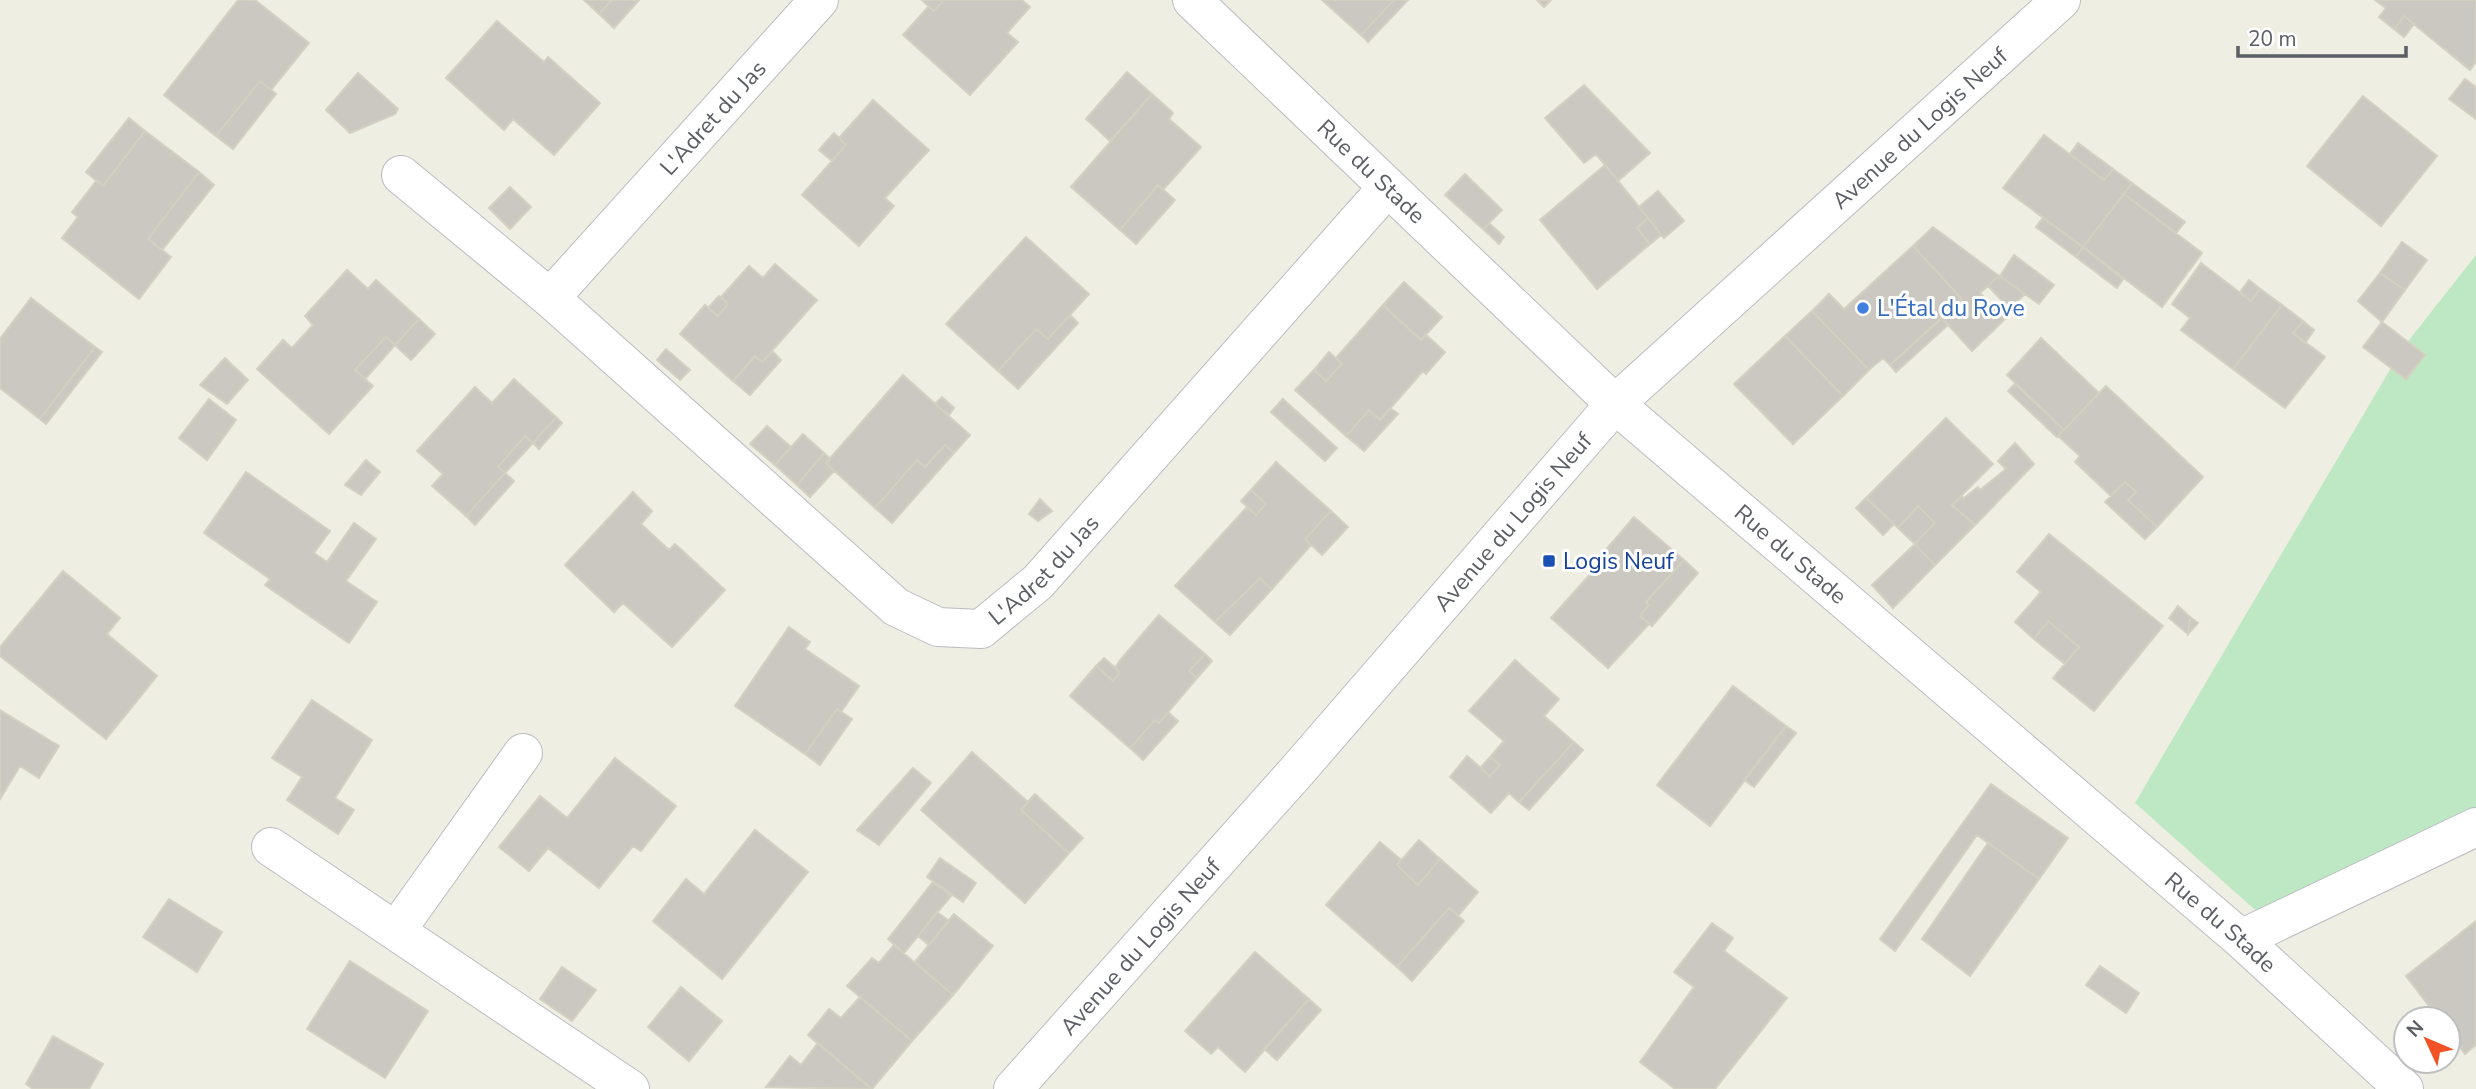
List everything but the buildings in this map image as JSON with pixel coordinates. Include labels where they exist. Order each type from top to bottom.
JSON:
[{"type":"street","name":"L'Adret du Jas","points":[[550,298],[819,0]]},
{"type":"street","name":"Rue du Stade","points":[[1192,0],[1615,404],[2241,939],[2390,1084]]},
{"type":"street","name":"Avenue du Logis Neuf","points":[[1013,1089],[1297,771],[1615,404],[2061,0]]},
{"type":"street","name":"L'Adret du Jas","points":[[401,174],[550,298],[896,607],[938,627],[982,629],[1038,582],[1387,188]]},
{"type":"street","points":[[396,930],[523,753]]},
{"type":"street","points":[[2241,939],[2476,827]]},
{"type":"street","points":[[271,847],[630,1089]]},
{"type":"green space","points":[[2476,255],[2476,827],[2272,925],[2135,803],[2402,349]]},
{"type":"place","name":"L'Étal du Rove","points":[[1863,308]]},
{"type":"place","name":"Logis Neuf","points":[[1549,561]]}]
